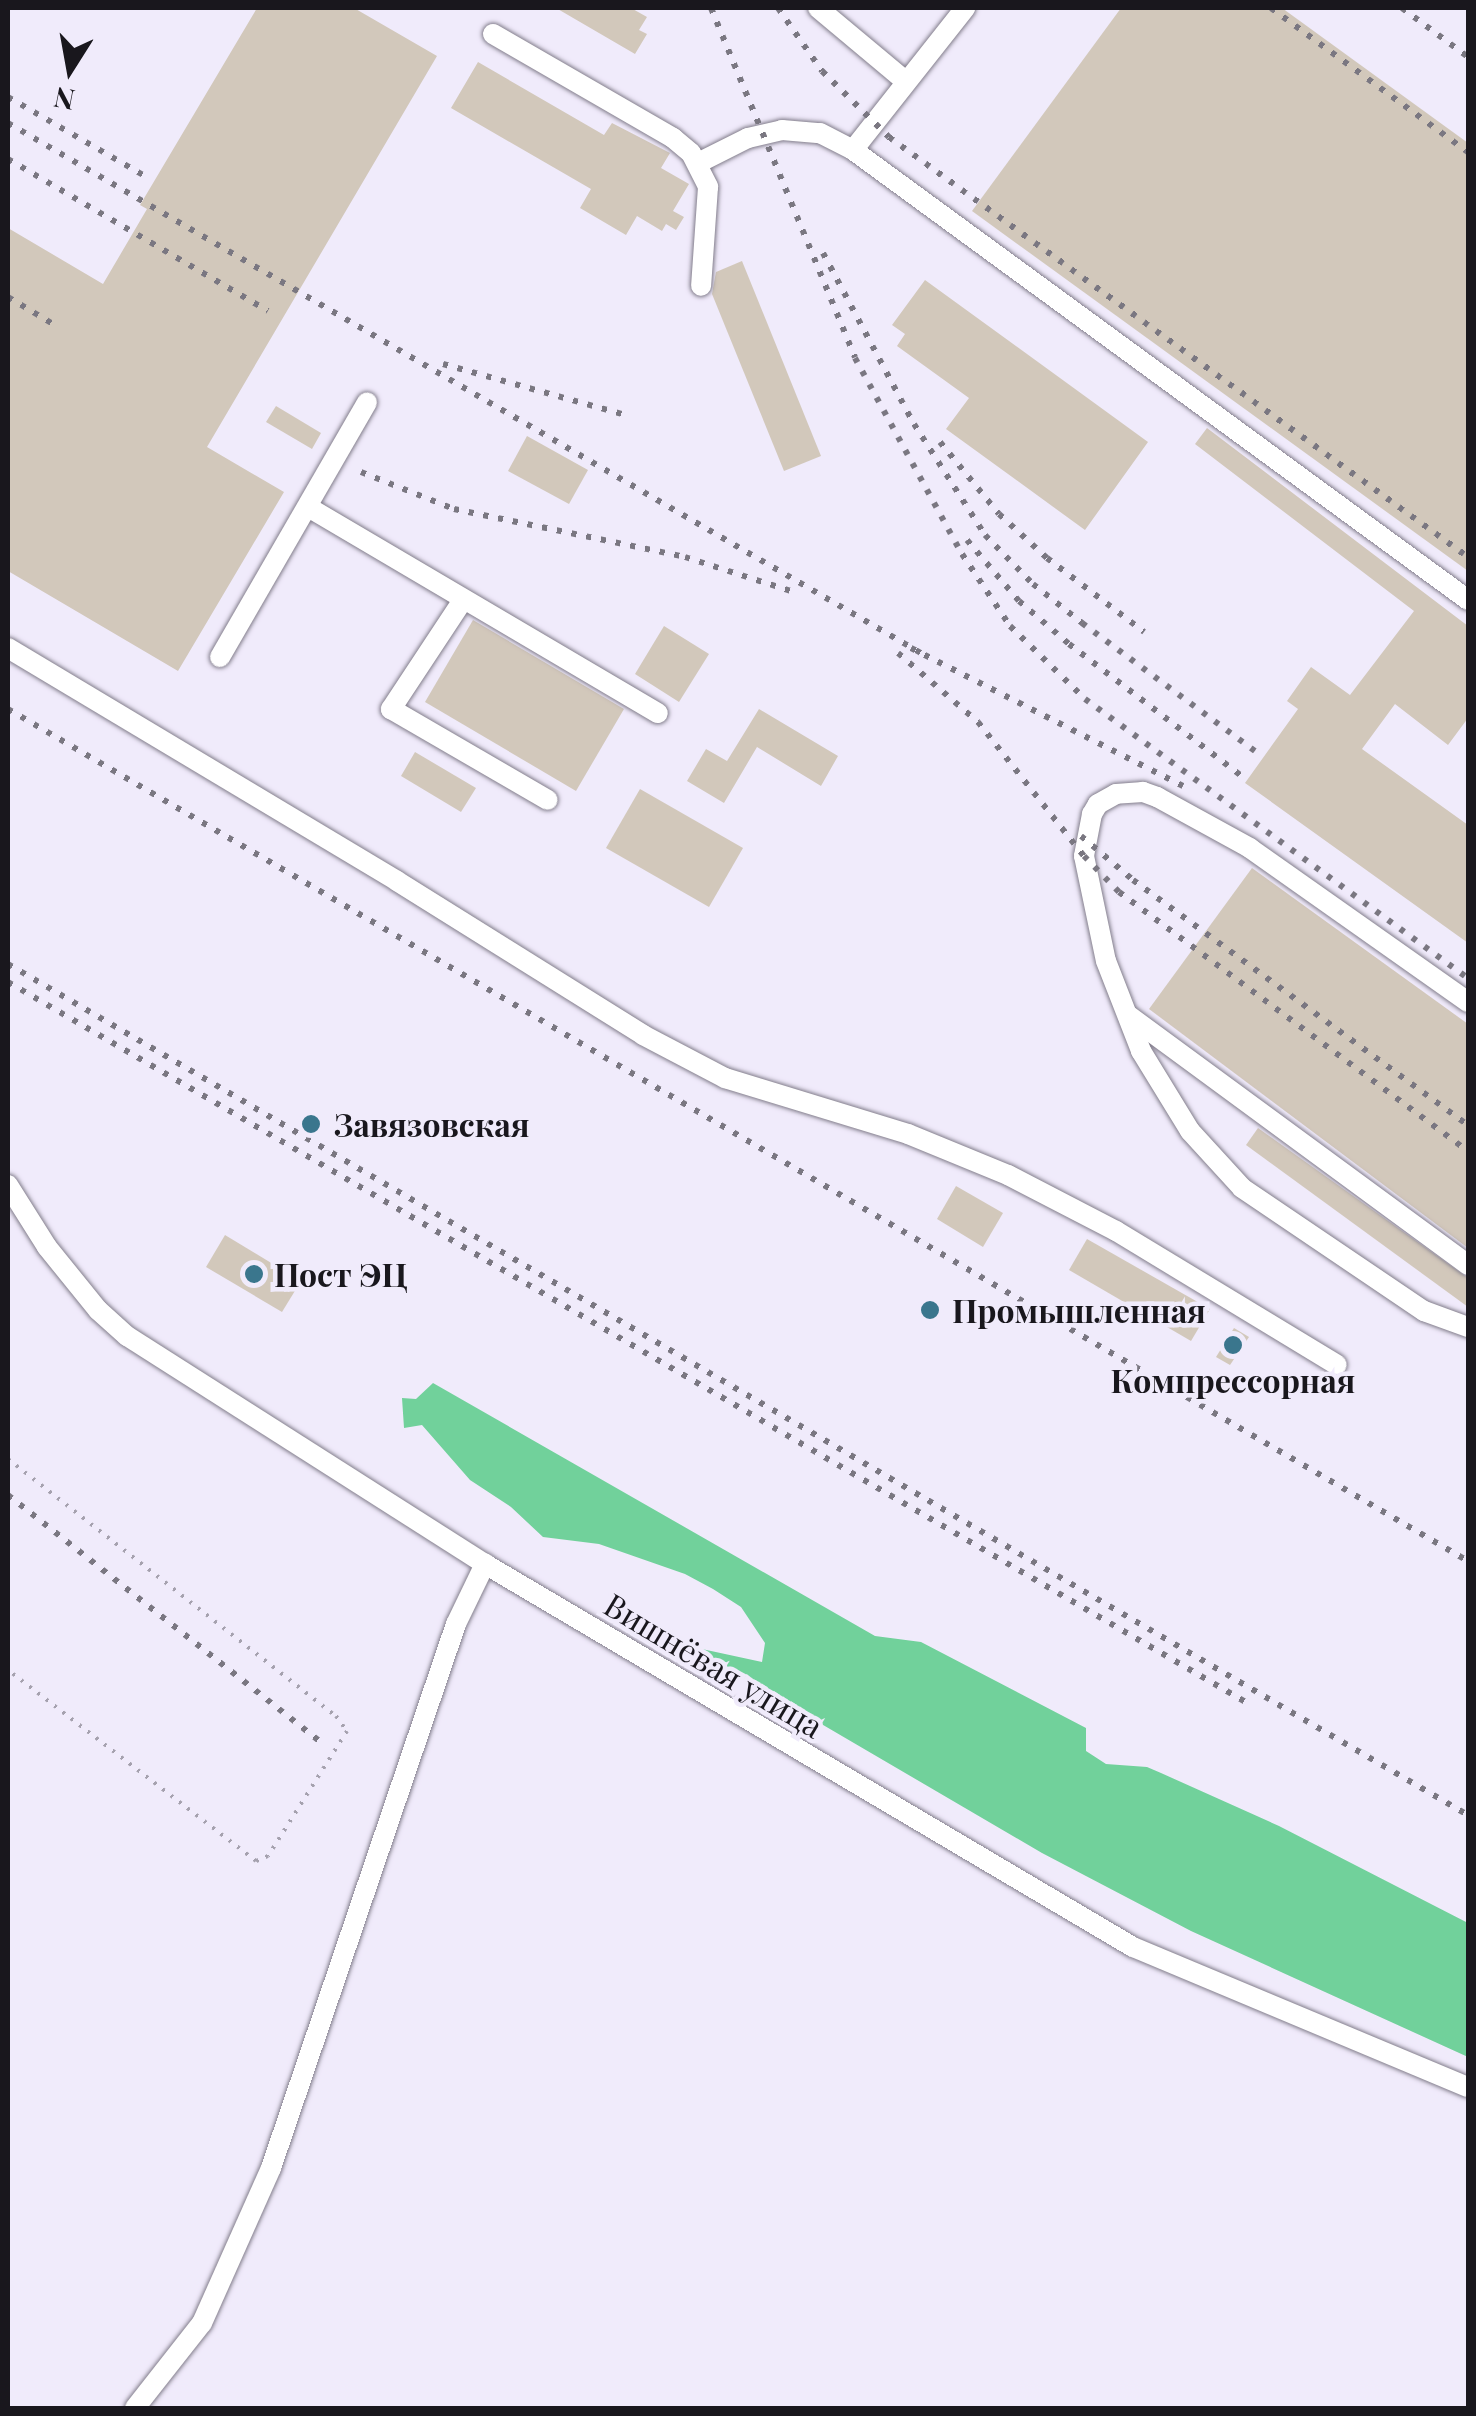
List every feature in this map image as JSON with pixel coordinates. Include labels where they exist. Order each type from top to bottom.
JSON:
[{"type":"street","points":[[818,8],[904,80]]},
{"type":"street","points":[[852,150],[965,8]]},
{"type":"street","points":[[493,34],[673,138],[698,163],[709,204],[701,286]]},
{"type":"street","points":[[698,163],[748,138],[782,130],[820,133],[852,150],[1468,600]]},
{"type":"street","points":[[220,657],[367,402]]},
{"type":"street","points":[[308,507],[658,713]]},
{"type":"street","points":[[463,600],[392,709],[548,800]]},
{"type":"street","points":[[8,648],[398,881],[643,1034],[739,1083],[908,1134],[1022,1182],[1116,1231],[1337,1365]]},
{"type":"street","points":[[1468,1002],[1250,848],[1158,797],[1128,792],[1098,804],[1088,824],[1084,856],[1106,961],[1141,1051],[1182,1119],[1242,1188],[1424,1310],[1468,1328]]},
{"type":"street","points":[[1124,1012],[1468,1265]]},
{"type":"street","name":"Вишнёвая улица","points":[[8,1185],[46,1248],[98,1310],[126,1336],[484,1564],[1133,1948],[1468,2086]]},
{"type":"street","points":[[135,2408],[202,2323],[270,2168],[456,1624],[484,1564]]},
{"type":"path","points":[[8,1459],[336,1716],[347,1732],[268,1856],[256,1861],[8,1670]]},
{"type":"green space","points":[[433,1383],[875,1636],[921,1642],[1086,1728],[1086,1751],[1106,1764],[1147,1767],[1161,1773],[1279,1826],[1468,1923],[1468,2057],[1191,1931],[1042,1853],[688,1646],[762,1662],[765,1643],[741,1607],[713,1589],[685,1574],[599,1544],[543,1537],[511,1507],[470,1480],[422,1425],[404,1428],[402,1398],[416,1399]]},
{"type":"building","points":[[257,8],[354,8],[437,56],[207,447],[284,492],[178,671],[8,571],[8,228],[103,284],[147,209],[140,205]]},
{"type":"building","points":[[556,8],[631,8],[647,17],[639,30],[647,34],[635,54]]},
{"type":"building","points":[[1121,8],[1282,8],[1468,143],[1468,571],[972,211]]},
{"type":"building","points":[[478,62],[604,135],[612,123],[670,153],[661,168],[689,184],[673,211],[684,217],[676,230],[666,224],[662,231],[637,216],[626,235],[580,208],[591,189],[451,108]]},
{"type":"building","points":[[742,261],[821,456],[784,471],[712,294],[716,272]]},
{"type":"building","points":[[925,280],[1148,442],[1085,530],[946,429],[969,398],[897,346],[905,334],[892,325]]},
{"type":"building","points":[[276,406],[321,433],[312,449],[266,422]]},
{"type":"building","points":[[1207,428],[1468,626],[1468,718],[1448,745],[1395,704],[1362,749],[1468,825],[1468,943],[1245,783],[1298,709],[1287,701],[1311,667],[1350,695],[1414,611],[1195,444]]},
{"type":"building","points":[[527,436],[588,470],[569,504],[508,471]]},
{"type":"building","points":[[473,620],[624,709],[576,791],[425,702]]},
{"type":"building","points":[[664,626],[709,654],[679,702],[635,674]]},
{"type":"building","points":[[759,709],[838,756],[821,786],[757,747],[724,803],[687,781],[706,749],[727,761]]},
{"type":"building","points":[[415,752],[476,788],[461,812],[401,776]]},
{"type":"building","points":[[640,789],[743,848],[709,907],[606,848]]},
{"type":"building","points":[[1252,868],[1468,1024],[1468,1248],[1149,1009]]},
{"type":"building","points":[[1258,1128],[1468,1278],[1468,1307],[1246,1145]]},
{"type":"building","points":[[956,1186],[1003,1213],[983,1247],[937,1219]]},
{"type":"building","name":"Пост ЭЦ","points":[[225,1235],[301,1281],[282,1312],[206,1267]]},
{"type":"building","points":[[1087,1239],[1210,1309],[1191,1341],[1069,1270]]},
{"type":"building","name":"Компрессорная","points":[[1234,1328],[1249,1337],[1230,1365],[1216,1357]]},
{"type":"railway","points":[[711,8],[855,358],[962,554],[1010,626],[1085,699],[1468,978]]},
{"type":"railway","points":[[778,8],[822,71],[889,137],[1468,557]]},
{"type":"railway","points":[[1271,8],[1468,152]]},
{"type":"railway","points":[[1402,8],[1468,57]]},
{"type":"railway","points":[[8,97],[143,175]]},
{"type":"railway","points":[[8,123],[921,653]]},
{"type":"railway","points":[[8,159],[268,311]]},
{"type":"railway","points":[[823,253],[914,424],[985,535],[1033,584],[1263,757]]},
{"type":"railway","points":[[8,297],[53,324]]},
{"type":"railway","points":[[443,364],[626,415]]},
{"type":"railway","points":[[940,442],[999,514],[1047,558],[1144,632]]},
{"type":"railway","points":[[361,472],[454,509],[685,557],[794,592]]},
{"type":"railway","points":[[967,540],[1019,601],[1069,644],[1247,780]]},
{"type":"railway","points":[[911,648],[1183,786]]},
{"type":"railway","points":[[898,653],[978,722],[1084,856],[1119,892],[1468,1151]]},
{"type":"railway","points":[[8,709],[1468,1561]]},
{"type":"railway","points":[[1081,836],[1133,880],[1468,1125]]},
{"type":"railway","points":[[8,964],[1468,1815]]},
{"type":"railway","points":[[8,982],[1249,1704]]},
{"type":"railway","points":[[8,1495],[324,1745]]},
{"type":"place","name":"Завязовская","points":[[311,1124]]},
{"type":"place","name":"Пост ЭЦ","points":[[254,1274]]},
{"type":"place","name":"Промышленная","points":[[930,1310]]},
{"type":"place","name":"Компрессорная","points":[[1233,1345]]}]
